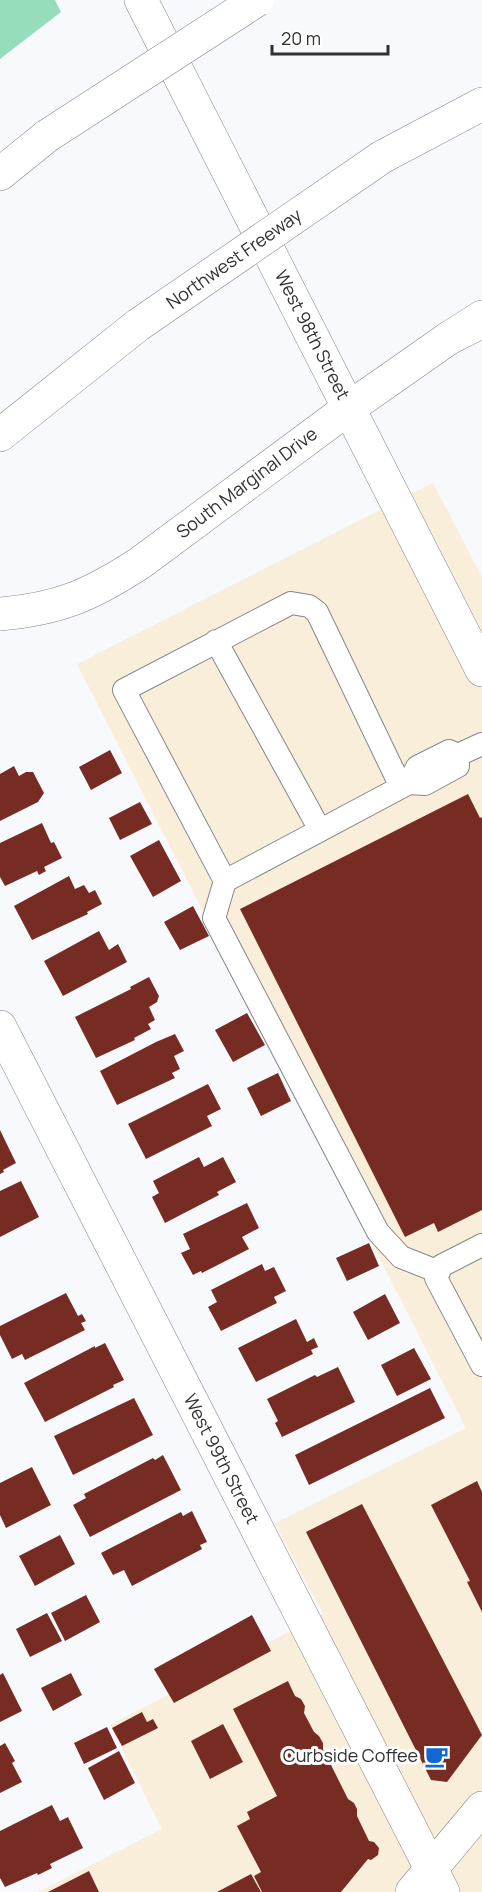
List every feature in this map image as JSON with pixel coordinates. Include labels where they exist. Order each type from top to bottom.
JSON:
[{"type":"main road","name":"West 98th Street","points":[[141,0],[482,669]]},
{"type":"main road","points":[[0,174],[47,136],[257,0]]},
{"type":"main road","name":"Northwest Freeway","points":[[0,435],[138,325],[382,157],[482,104]]},
{"type":"main road","points":[[449,338],[482,317]]},
{"type":"main road","name":"South Marginal Drive","points":[[0,614],[26,612],[57,605],[86,595],[114,580],[349,408],[449,338],[482,322]]},
{"type":"main road","name":"West 99th Street","points":[[0,1027],[428,1884]]},
{"type":"main road","points":[[428,1884],[482,1808]]},
{"type":"lane","points":[[405,785],[317,612],[309,606],[291,603],[124,690],[225,880],[214,918],[378,1232],[401,1257],[439,1272]]},
{"type":"lane","points":[[216,641],[320,830]]},
{"type":"lane","points":[[225,880],[405,785],[425,784],[458,766],[458,755],[482,744]]},
{"type":"lane","points":[[482,1245],[441,1266],[436,1278],[482,1365]]},
{"type":"shaded area","points":[[433,483],[482,577],[482,1892],[38,1892],[162,1829],[110,1725],[323,1614],[275,1523],[466,1428],[77,664]]},
{"type":"green space","points":[[0,0],[55,0],[61,12],[0,59]]},
{"type":"building","points":[[110,750],[122,773],[91,790],[79,767]]},
{"type":"building","points":[[14,766],[19,776],[26,772],[33,772],[44,793],[38,802],[0,821],[0,774]]},
{"type":"building","points":[[468,794],[480,818],[482,817],[482,1210],[438,1232],[434,1223],[405,1237],[240,909]]},
{"type":"building","points":[[140,802],[152,824],[120,840],[109,818]]},
{"type":"building","points":[[42,823],[51,843],[54,842],[62,858],[44,867],[46,871],[39,875],[37,871],[5,886],[0,877],[0,843]]},
{"type":"building","points":[[159,840],[181,881],[153,897],[130,856]]},
{"type":"building","points":[[69,876],[75,889],[84,885],[89,893],[95,890],[102,904],[87,912],[88,914],[32,940],[14,906]]},
{"type":"building","points":[[193,906],[209,936],[180,950],[164,922]]},
{"type":"building","points":[[99,931],[109,950],[118,944],[127,962],[63,996],[44,961]]},
{"type":"building","points":[[149,977],[159,996],[157,1002],[149,1007],[155,1020],[148,1024],[151,1029],[134,1038],[135,1040],[96,1058],[75,1017],[131,989],[130,987]]},
{"type":"building","points":[[247,1013],[265,1045],[233,1062],[215,1030]]},
{"type":"building","points":[[175,1034],[184,1051],[174,1056],[180,1069],[172,1073],[175,1078],[117,1105],[100,1071]]},
{"type":"building","points":[[278,1073],[291,1101],[261,1116],[247,1088]]},
{"type":"building","points":[[208,1084],[221,1109],[207,1116],[212,1126],[146,1159],[128,1124]]},
{"type":"building","points":[[0,1130],[16,1163],[0,1174]]},
{"type":"building","points":[[199,1157],[204,1167],[223,1157],[236,1182],[217,1192],[219,1195],[165,1223],[152,1197],[159,1193],[153,1181]]},
{"type":"building","points":[[21,1181],[39,1217],[0,1237],[0,1191]]},
{"type":"building","points":[[247,1203],[259,1228],[242,1237],[249,1249],[202,1273],[201,1271],[193,1275],[181,1253],[190,1249],[183,1234]]},
{"type":"building","points":[[369,1243],[379,1266],[347,1281],[336,1258]]},
{"type":"building","points":[[262,1264],[265,1271],[274,1267],[286,1291],[274,1297],[277,1303],[221,1331],[208,1307],[217,1302],[211,1290]]},
{"type":"building","points":[[66,1293],[78,1316],[82,1314],[86,1321],[81,1323],[85,1330],[25,1360],[22,1354],[12,1359],[0,1335],[0,1326]]},
{"type":"building","points":[[385,1294],[400,1323],[368,1340],[353,1312]]},
{"type":"building","points":[[296,1319],[307,1342],[314,1338],[318,1347],[311,1350],[313,1354],[256,1382],[238,1348]]},
{"type":"building","points":[[105,1343],[124,1380],[45,1422],[24,1383]]},
{"type":"building","points":[[414,1348],[431,1379],[397,1396],[381,1365]]},
{"type":"building","points":[[338,1367],[355,1402],[282,1437],[275,1423],[278,1421],[267,1399],[315,1375],[317,1377]]},
{"type":"building","points":[[430,1388],[445,1418],[309,1485],[295,1455]]},
{"type":"building","points":[[134,1398],[153,1435],[73,1475],[54,1436]]},
{"type":"building","points":[[163,1455],[181,1490],[90,1537],[73,1505],[86,1498],[84,1494]]},
{"type":"building","points":[[32,1467],[51,1505],[6,1528],[0,1515],[0,1483]]},
{"type":"building","points":[[477,1481],[482,1492],[482,1612],[467,1582],[470,1581],[431,1505]]},
{"type":"building","points":[[362,1504],[482,1735],[447,1782],[431,1780],[306,1532]]},
{"type":"building","points":[[192,1511],[207,1542],[200,1545],[202,1549],[132,1586],[124,1570],[113,1575],[101,1553],[181,1512],[183,1516]]},
{"type":"building","points":[[60,1535],[75,1564],[35,1586],[19,1556]]},
{"type":"building","points":[[86,1595],[100,1622],[65,1641],[51,1613]]},
{"type":"building","points":[[47,1613],[62,1641],[30,1657],[16,1629]]},
{"type":"building","points":[[252,1615],[271,1651],[174,1703],[154,1669]]},
{"type":"building","points":[[3,1673],[22,1711],[0,1722],[0,1675]]},
{"type":"building","points":[[71,1673],[82,1695],[53,1711],[41,1688]]},
{"type":"building","points":[[288,1681],[295,1696],[301,1699],[305,1706],[304,1713],[323,1743],[323,1749],[348,1799],[354,1803],[357,1816],[369,1841],[374,1842],[379,1848],[378,1855],[371,1860],[368,1859],[341,1892],[262,1892],[254,1876],[261,1872],[237,1826],[250,1819],[247,1812],[277,1796],[233,1709]]},
{"type":"building","points":[[142,1712],[147,1722],[153,1719],[158,1728],[122,1746],[112,1728]]},
{"type":"building","points":[[223,1724],[243,1762],[210,1779],[191,1741]]},
{"type":"building","points":[[107,1727],[117,1748],[84,1764],[74,1743]]},
{"type":"building","points":[[5,1743],[15,1761],[12,1763],[22,1782],[0,1793],[0,1746]]},
{"type":"building","points":[[119,1751],[135,1783],[104,1800],[88,1768]]},
{"type":"building","points":[[52,1805],[60,1821],[68,1817],[83,1848],[50,1864],[52,1868],[38,1875],[37,1873],[5,1887],[0,1878],[0,1831]]},
{"type":"building","points":[[89,1871],[99,1892],[48,1892]]},
{"type":"building","points":[[251,1874],[261,1892],[217,1892]]},
{"type":"place","name":"Curbside Coffee","points":[[436,1756]]}]
